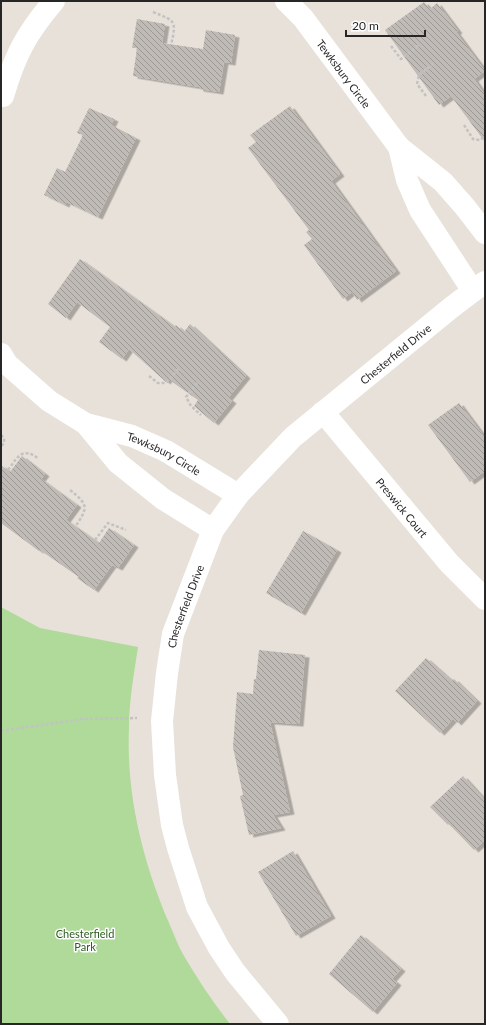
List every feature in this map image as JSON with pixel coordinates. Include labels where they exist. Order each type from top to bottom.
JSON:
[{"type":"street","points":[[2,100],[14,61],[24,41],[54,1]]},
{"type":"street","name":"Tewksbury Circle","points":[[286,1],[303,18],[399,147],[443,182],[465,206],[485,233]]},
{"type":"street","name":"Tewksbury Circle","points":[[399,147],[407,180],[420,210],[479,287]]},
{"type":"street","name":"Chesterfield Drive","points":[[278,1024],[235,972],[219,948],[197,906],[184,869],[172,825],[165,775],[162,721],[173,634],[214,530],[238,495],[293,437],[479,287]]},
{"type":"street","name":"Tewksbury Circle","points":[[1,354],[7,364],[49,401],[86,424],[132,436],[166,451],[238,495]]},
{"type":"street","name":"Preswick Court","points":[[323,412],[449,562],[485,599]]},
{"type":"street","name":"Tewksbury Circle","points":[[86,424],[118,463],[163,499],[214,530]]},
{"type":"path","points":[[153,12],[172,21],[174,30],[171,45]]},
{"type":"path","points":[[391,46],[401,59],[419,45]]},
{"type":"path","points":[[426,96],[417,84],[419,75],[433,64]]},
{"type":"path","points":[[464,125],[473,139],[480,140],[485,136]]},
{"type":"path","points":[[149,376],[158,383],[166,383],[179,368]]},
{"type":"path","points":[[197,383],[186,397],[191,406],[201,415]]},
{"type":"path","points":[[1,435],[4,438],[4,443],[1,447]]},
{"type":"path","points":[[8,470],[20,455],[24,453],[29,453],[39,459]]},
{"type":"path","points":[[70,490],[81,498],[85,506],[84,514],[75,527]]},
{"type":"path","points":[[95,540],[108,523],[126,530]]},
{"type":"path","points":[[1,731],[82,719],[144,718]]},
{"type":"green space","name":"Chesterfield Park","points":[[1,607],[40,628],[138,647],[129,718],[129,753],[133,803],[138,828],[151,876],[180,948],[200,982],[230,1024],[1,1024]]},
{"type":"building","points":[[424,2],[430,9],[437,3],[458,31],[456,32],[485,71],[474,79],[485,95],[485,142],[451,96],[439,105],[385,30]]},
{"type":"building","points":[[137,19],[165,24],[162,43],[203,49],[206,30],[235,35],[231,63],[224,62],[219,92],[199,89],[199,87],[133,76],[137,48],[132,48]]},
{"type":"building","points":[[290,106],[340,174],[331,181],[396,271],[357,300],[352,292],[343,299],[304,245],[312,239],[306,232],[309,230],[248,148],[256,142],[250,135]]},
{"type":"building","points":[[89,108],[114,119],[111,125],[136,138],[98,217],[66,202],[65,205],[44,195],[57,168],[65,172],[83,135],[77,133]]},
{"type":"building","points":[[80,259],[175,327],[176,325],[184,332],[190,324],[246,376],[228,398],[232,401],[214,423],[194,406],[198,400],[168,379],[166,382],[129,349],[122,359],[99,342],[110,327],[77,302],[66,318],[48,304]]},
{"type":"building","points":[[459,403],[485,438],[485,471],[470,482],[428,425]]},
{"type":"building","points":[[22,456],[45,474],[41,479],[77,505],[66,520],[99,543],[109,528],[134,545],[118,568],[112,565],[94,590],[77,578],[79,577],[40,550],[39,551],[1,523],[1,465],[10,472]]},
{"type":"building","points":[[303,531],[337,550],[301,613],[266,593]]},
{"type":"building","points":[[259,650],[305,655],[299,724],[270,722],[290,812],[273,815],[281,828],[249,835],[240,796],[243,795],[233,747],[237,692],[253,694]]},
{"type":"building","points":[[426,658],[452,681],[454,679],[477,701],[457,723],[453,719],[440,733],[395,691]]},
{"type":"building","points":[[463,776],[485,800],[485,840],[474,850],[430,807]]},
{"type":"building","points":[[293,851],[331,916],[296,936],[258,872]]},
{"type":"building","points":[[361,935],[401,969],[392,979],[397,983],[373,1012],[329,974]]}]
